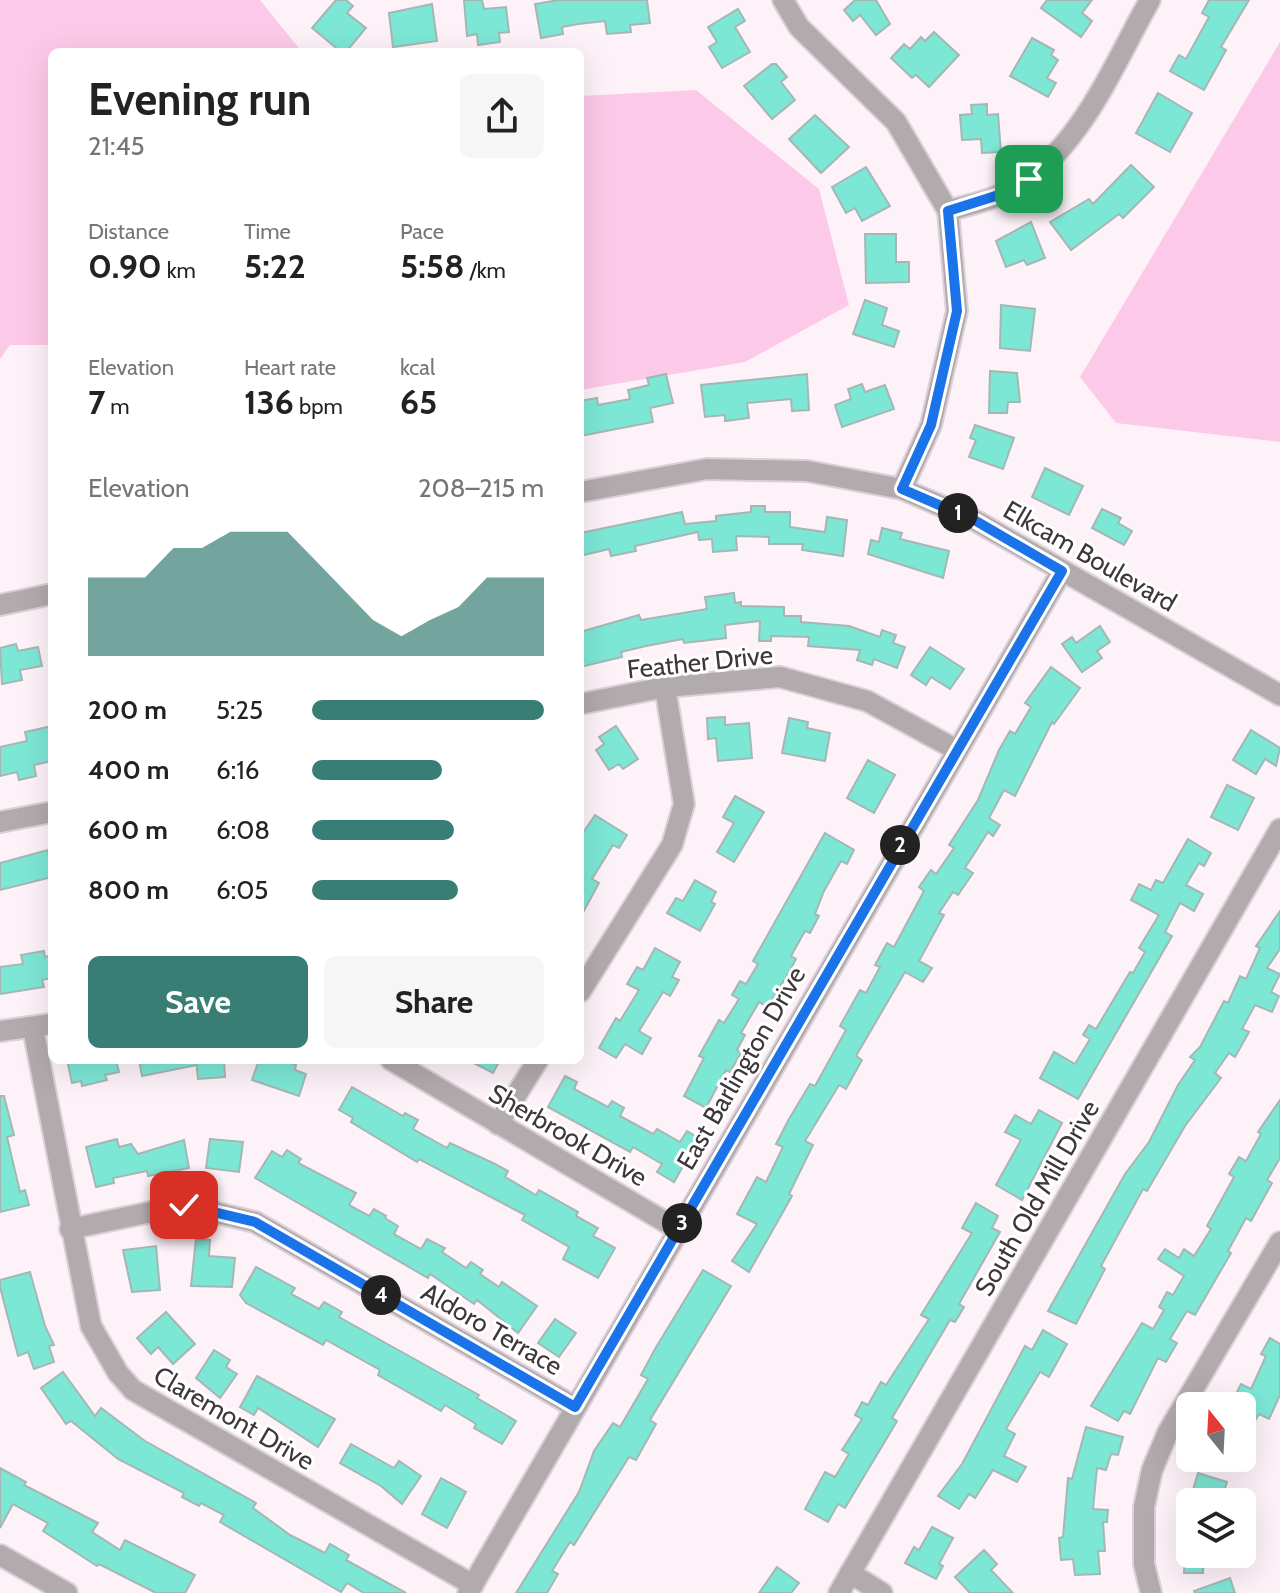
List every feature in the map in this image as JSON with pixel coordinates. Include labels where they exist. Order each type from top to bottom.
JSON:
[{"type":"street","points":[[783,0],[799,27],[896,122],[948,211],[957,311],[931,425],[902,489]]},
{"type":"street","points":[[948,211],[1005,193],[1046,164],[1079,125],[1150,0]]},
{"type":"street","name":"Elkcam Boulevard","points":[[584,491],[707,469],[807,471],[902,489],[976,521],[1280,695]]},
{"type":"street","name":"East Barlington Drive","points":[[470,1589],[955,749],[1062,571]]},
{"type":"street","points":[[0,605],[48,595]]},
{"type":"street","name":"Feather Drive","points":[[584,703],[665,687],[780,677],[867,701],[955,749]]},
{"type":"street","points":[[584,986],[672,845],[684,804],[665,687]]},
{"type":"street","points":[[0,822],[48,813]]},
{"type":"street","name":"South Old Mill Drive","points":[[839,1593],[1280,829]]},
{"type":"street","points":[[0,1031],[42,1026]]},
{"type":"street","name":"Claremont Drive","points":[[42,1026],[70,1229],[91,1326],[118,1373],[133,1390],[470,1589]]},
{"type":"street","name":"Sherbrook Drive","points":[[398,1064],[679,1230]]},
{"type":"street","points":[[498,1124],[536,1064]]},
{"type":"street","name":"Aldoro Terrace","points":[[70,1229],[184,1205],[255,1222],[575,1407]]},
{"type":"street","points":[[1151,1593],[1144,1564],[1144,1507],[1152,1470],[1168,1432],[1280,1242]]},
{"type":"street","points":[[0,1555],[67,1593]]},
{"type":"street","points":[[850,1573],[882,1593]]},
{"type":"shaded area","points":[[0,0],[260,0],[299,48],[48,48],[48,345],[10,345],[0,359]]},
{"type":"shaded area","points":[[1280,42],[1280,442],[1116,423],[1080,377]]},
{"type":"shaded area","points":[[696,90],[819,189],[849,305],[745,362],[584,389],[584,96]]},
{"type":"building","points":[[336,0],[346,0],[353,6],[347,13],[366,28],[349,48],[336,48],[312,28]]},
{"type":"building","points":[[464,0],[482,0],[484,9],[506,7],[509,32],[499,33],[500,42],[478,45],[477,34],[467,36]]},
{"type":"building","points":[[559,0],[647,0],[650,23],[630,25],[631,32],[607,34],[605,21],[578,24],[562,27],[563,34],[541,38],[535,4]]},
{"type":"building","points":[[855,0],[876,0],[890,24],[876,35],[860,15],[853,21],[844,10]]},
{"type":"building","points":[[1047,0],[1092,0],[1082,13],[1092,21],[1081,37],[1041,8]]},
{"type":"building","points":[[1209,0],[1249,0],[1221,47],[1226,50],[1204,90],[1170,71],[1179,55],[1186,59],[1209,17],[1202,13]]},
{"type":"building","points":[[432,4],[437,41],[393,47],[389,13]]},
{"type":"building","points":[[738,9],[745,21],[735,27],[750,52],[722,68],[709,47],[717,42],[708,27]]},
{"type":"building","points":[[934,32],[959,55],[929,87],[916,75],[912,78],[891,58],[904,44],[910,49],[921,37],[925,41]]},
{"type":"building","points":[[1032,38],[1054,50],[1051,55],[1058,60],[1047,78],[1056,83],[1048,97],[1010,76]]},
{"type":"building","points":[[776,64],[787,77],[781,82],[795,100],[772,119],[744,86]]},
{"type":"building","points":[[1158,93],[1192,113],[1170,152],[1136,133]]},
{"type":"building","points":[[987,104],[987,115],[998,114],[1001,152],[982,153],[981,139],[962,140],[960,115],[972,114],[971,105]]},
{"type":"building","points":[[815,115],[849,147],[821,173],[789,139]]},
{"type":"building","points":[[1131,165],[1154,187],[1123,218],[1119,214],[1071,250],[1050,222],[1089,199],[1093,204]]},
{"type":"building","points":[[866,167],[890,206],[862,221],[855,208],[846,213],[832,187]]},
{"type":"building","points":[[1031,222],[1045,258],[1027,265],[1024,260],[1006,267],[996,241]]},
{"type":"building","points":[[865,234],[896,234],[896,262],[909,262],[909,282],[866,283]]},
{"type":"building","points":[[865,300],[887,308],[882,325],[899,331],[894,347],[853,334]]},
{"type":"building","points":[[1001,305],[1035,309],[1030,351],[1000,348]]},
{"type":"building","points":[[990,371],[1017,373],[1020,402],[1008,402],[1007,413],[989,413]]},
{"type":"building","points":[[666,374],[673,403],[650,408],[653,422],[584,435],[584,400],[597,398],[598,405],[630,399],[628,390],[649,385],[647,378]]},
{"type":"building","points":[[807,374],[809,410],[792,411],[791,399],[747,403],[749,418],[725,421],[725,415],[705,417],[701,385]]},
{"type":"building","points":[[862,384],[865,392],[885,385],[894,409],[842,427],[835,405],[851,399],[848,389]]},
{"type":"building","points":[[975,425],[1014,438],[1003,469],[969,457],[976,440],[970,438]]},
{"type":"building","points":[[1045,468],[1083,486],[1069,515],[1032,497]]},
{"type":"building","points":[[751,506],[765,506],[765,512],[790,512],[790,527],[825,532],[827,517],[847,520],[843,556],[802,550],[803,544],[769,544],[769,537],[736,536],[737,550],[713,552],[712,539],[699,540],[698,532],[635,546],[636,551],[611,556],[609,549],[584,555],[584,532],[682,512],[685,524],[716,521],[716,516],[751,512]]},
{"type":"building","points":[[1102,509],[1121,518],[1118,523],[1132,531],[1124,545],[1092,528]]},
{"type":"building","points":[[882,528],[902,533],[900,539],[949,551],[943,578],[868,554],[871,540],[879,542]]},
{"type":"building","points":[[734,593],[735,603],[741,602],[741,606],[784,607],[784,616],[801,616],[801,622],[849,626],[880,637],[882,630],[896,635],[893,643],[905,647],[897,668],[874,659],[872,665],[857,660],[860,650],[808,646],[809,637],[771,636],[771,641],[759,641],[760,621],[725,625],[726,638],[684,643],[683,639],[646,646],[621,652],[622,657],[584,666],[584,631],[639,615],[641,620],[707,609],[705,597]]},
{"type":"building","points":[[1100,626],[1110,642],[1097,651],[1102,658],[1082,672],[1062,644],[1072,637],[1076,643]]},
{"type":"building","points":[[16,644],[18,651],[38,647],[42,666],[20,670],[22,680],[2,684],[0,648]]},
{"type":"building","points":[[930,647],[964,669],[950,689],[931,677],[926,685],[911,675]]},
{"type":"building","points":[[1051,667],[1080,688],[1054,724],[1052,722],[1015,796],[1004,790],[989,818],[1000,825],[993,836],[988,832],[965,868],[973,873],[958,895],[953,892],[939,913],[944,915],[919,961],[932,968],[923,982],[905,972],[856,1056],[862,1060],[846,1089],[839,1085],[805,1141],[813,1145],[789,1194],[792,1196],[749,1272],[732,1261],[757,1224],[737,1214],[757,1177],[766,1182],[783,1147],[776,1144],[810,1084],[815,1086],[846,1030],[840,1026],[860,990],[866,993],[880,967],[875,965],[887,943],[894,947],[924,891],[919,887],[931,870],[936,874],[954,848],[949,845],[978,800],[999,750],[1010,731],[1015,734],[1031,707],[1025,703]]},
{"type":"building","points":[[725,717],[725,725],[749,723],[752,758],[718,761],[716,738],[708,739],[707,718]]},
{"type":"building","points":[[789,718],[808,722],[807,728],[830,733],[825,761],[782,753]]},
{"type":"building","points":[[616,726],[638,759],[623,769],[619,764],[609,770],[596,750],[604,744],[599,737]]},
{"type":"building","points":[[48,727],[48,762],[34,765],[36,776],[19,780],[17,772],[0,776],[0,747],[27,741],[25,732]]},
{"type":"building","points":[[1251,730],[1280,748],[1276,766],[1265,759],[1256,774],[1233,760]]},
{"type":"building","points":[[868,760],[895,775],[874,813],[847,798]]},
{"type":"building","points":[[1227,785],[1254,798],[1238,830],[1211,817]]},
{"type":"building","points":[[735,796],[764,812],[734,862],[717,852],[734,823],[723,817]]},
{"type":"building","points":[[595,815],[627,835],[619,848],[613,845],[592,879],[599,883],[584,911],[584,831]]},
{"type":"building","points":[[825,833],[854,850],[847,864],[841,861],[824,891],[815,914],[819,916],[810,933],[805,931],[791,956],[796,959],[785,979],[767,1007],[759,1002],[741,1033],[745,1035],[737,1050],[741,1053],[730,1072],[726,1070],[706,1108],[684,1096],[704,1058],[699,1056],[719,1020],[724,1023],[739,999],[732,995],[740,981],[746,984],[758,964],[753,961]]},
{"type":"building","points":[[1188,839],[1211,853],[1204,866],[1199,863],[1186,885],[1203,894],[1194,911],[1180,903],[1165,932],[1172,936],[1078,1099],[1040,1078],[1054,1052],[1075,1064],[1090,1039],[1083,1035],[1089,1025],[1096,1029],[1130,972],[1133,973],[1145,952],[1139,948],[1159,915],[1131,900],[1139,884],[1151,890],[1156,880],[1163,883]]},
{"type":"building","points":[[48,850],[48,878],[0,890],[0,863]]},
{"type":"building","points":[[695,880],[716,892],[711,902],[715,904],[700,931],[667,913],[676,898],[683,901]]},
{"type":"building","points":[[1280,911],[1280,949],[1267,968],[1280,974],[1271,992],[1279,996],[1272,1012],[1255,1005],[1242,1029],[1249,1032],[1235,1057],[1229,1053],[1215,1073],[1221,1078],[1185,1126],[1147,1191],[1143,1189],[1101,1266],[1105,1269],[1076,1324],[1048,1311],[1125,1174],[1149,1142],[1178,1085],[1195,1060],[1190,1057],[1200,1047],[1224,1001],[1228,1003],[1240,976],[1246,979],[1260,948],[1256,946]]},
{"type":"building","points":[[655,948],[680,962],[672,977],[679,980],[670,996],[663,992],[639,1031],[651,1038],[642,1054],[625,1044],[616,1058],[599,1048],[616,1018],[620,1021],[639,990],[627,984],[637,967],[643,970]]},
{"type":"building","points":[[44,951],[45,957],[48,956],[48,979],[42,980],[44,987],[0,994],[0,967],[23,964],[21,955]]},
{"type":"building","points":[[68,1064],[117,1064],[119,1072],[105,1075],[107,1080],[82,1086],[81,1081],[72,1083]]},
{"type":"building","points":[[140,1064],[197,1064],[197,1065],[142,1076]]},
{"type":"building","points":[[196,1064],[224,1064],[225,1077],[198,1079]]},
{"type":"building","points":[[258,1064],[293,1064],[295,1070],[306,1074],[299,1096],[252,1080]]},
{"type":"building","points":[[476,1064],[498,1064],[493,1073]]},
{"type":"building","points":[[565,1076],[577,1082],[574,1089],[608,1107],[612,1101],[624,1108],[620,1116],[653,1134],[657,1129],[680,1142],[687,1131],[699,1138],[674,1182],[657,1172],[662,1164],[633,1147],[630,1152],[548,1107]]},
{"type":"building","points":[[352,1087],[403,1116],[405,1113],[418,1120],[413,1129],[447,1148],[450,1143],[493,1163],[508,1171],[505,1177],[536,1195],[539,1190],[578,1212],[576,1216],[598,1228],[593,1236],[615,1248],[598,1278],[563,1259],[569,1247],[522,1220],[525,1215],[419,1159],[417,1162],[351,1122],[353,1118],[339,1110]]},
{"type":"building","points":[[0,1096],[4,1096],[14,1135],[7,1137],[20,1192],[25,1190],[29,1205],[0,1212]]},
{"type":"building","points":[[1280,1100],[1280,1158],[1267,1180],[1272,1183],[1251,1221],[1246,1218],[1228,1251],[1231,1253],[1195,1315],[1187,1311],[1170,1339],[1177,1343],[1166,1362],[1158,1358],[1130,1414],[1124,1411],[1118,1421],[1091,1406],[1142,1323],[1153,1329],[1164,1310],[1159,1307],[1167,1292],[1173,1295],[1184,1276],[1158,1259],[1165,1249],[1179,1258],[1184,1249],[1194,1256],[1211,1229],[1207,1226],[1234,1177],[1229,1174],[1239,1157],[1246,1161],[1261,1134],[1258,1132]]},
{"type":"building","points":[[1039,1110],[1062,1123],[1022,1200],[996,1185],[1021,1140],[1005,1132],[1015,1115],[1031,1124]]},
{"type":"building","points":[[117,1139],[119,1147],[131,1144],[138,1154],[184,1140],[189,1168],[148,1176],[147,1171],[113,1178],[114,1183],[96,1187],[86,1147]]},
{"type":"building","points":[[210,1139],[243,1142],[239,1172],[206,1168]]},
{"type":"building","points":[[287,1150],[301,1159],[298,1163],[356,1193],[349,1205],[369,1216],[374,1209],[386,1216],[398,1226],[394,1234],[421,1249],[427,1239],[445,1248],[442,1252],[466,1268],[471,1262],[483,1270],[480,1274],[499,1287],[502,1282],[537,1306],[518,1333],[477,1300],[474,1304],[430,1274],[428,1278],[255,1178],[272,1151],[282,1157]]},
{"type":"building","points":[[976,1203],[998,1216],[992,1228],[1000,1232],[959,1304],[964,1307],[955,1322],[950,1320],[892,1418],[897,1421],[890,1433],[845,1508],[838,1504],[828,1522],[805,1509],[825,1472],[835,1477],[849,1454],[842,1450],[862,1419],[855,1415],[862,1402],[868,1405],[881,1382],[886,1385],[929,1319],[921,1315],[972,1233],[962,1228]]},
{"type":"building","points":[[196,1239],[210,1240],[209,1256],[235,1258],[232,1287],[191,1286]]},
{"type":"building","points":[[156,1246],[160,1290],[132,1292],[123,1250]]},
{"type":"building","points":[[256,1267],[295,1288],[291,1294],[319,1309],[324,1302],[342,1312],[339,1317],[479,1395],[477,1398],[516,1421],[502,1444],[474,1428],[476,1424],[445,1405],[441,1411],[378,1375],[380,1370],[326,1340],[323,1345],[246,1303],[240,1295]]},
{"type":"building","points":[[703,1270],[731,1286],[650,1420],[656,1424],[636,1460],[629,1457],[574,1545],[570,1542],[552,1571],[558,1574],[547,1593],[516,1593],[579,1492],[594,1451],[613,1423],[620,1427],[648,1379],[641,1375]]},
{"type":"building","points":[[30,1272],[45,1326],[54,1345],[49,1346],[54,1362],[34,1369],[28,1352],[18,1356],[0,1287],[0,1280]]},
{"type":"building","points":[[166,1312],[195,1344],[173,1364],[158,1347],[151,1354],[137,1338]]},
{"type":"building","points":[[555,1319],[576,1333],[559,1357],[538,1343]]},
{"type":"building","points":[[1043,1330],[1067,1344],[1049,1377],[1040,1372],[1006,1429],[1015,1434],[1004,1456],[1026,1467],[1017,1482],[993,1470],[975,1498],[969,1494],[959,1509],[938,1496],[962,1464],[1025,1346],[1032,1350]]},
{"type":"building","points":[[1270,1338],[1280,1344],[1280,1395],[1269,1419],[1259,1414],[1256,1419],[1256,1392],[1237,1392],[1241,1384],[1251,1389],[1266,1356],[1261,1354]]},
{"type":"building","points":[[214,1350],[230,1360],[226,1367],[237,1374],[220,1398],[196,1378]]},
{"type":"building","points":[[63,1372],[95,1416],[101,1408],[145,1441],[256,1503],[253,1508],[290,1535],[325,1553],[330,1544],[349,1555],[346,1560],[406,1593],[364,1593],[347,1583],[341,1592],[220,1522],[224,1515],[201,1503],[199,1506],[182,1497],[184,1493],[118,1459],[71,1421],[66,1424],[41,1388]]},
{"type":"building","points":[[257,1376],[335,1419],[318,1447],[258,1408],[254,1415],[240,1407]]},
{"type":"building","points":[[1086,1427],[1123,1437],[1118,1455],[1111,1454],[1106,1470],[1097,1468],[1093,1509],[1108,1510],[1107,1522],[1103,1522],[1105,1551],[1098,1551],[1100,1574],[1075,1575],[1073,1559],[1061,1560],[1059,1538],[1063,1537],[1068,1478],[1072,1479]]},
{"type":"building","points":[[351,1444],[394,1468],[399,1461],[421,1476],[402,1504],[381,1486],[340,1463]]},
{"type":"building","points":[[0,1468],[26,1482],[24,1485],[98,1523],[92,1532],[120,1550],[125,1540],[195,1575],[185,1593],[156,1593],[99,1564],[97,1566],[43,1531],[48,1523],[13,1504],[0,1528]]},
{"type":"building","points":[[1198,1473],[1227,1482],[1225,1488],[1194,1488]]},
{"type":"building","points":[[441,1478],[466,1492],[447,1528],[422,1514]]},
{"type":"building","points":[[932,1527],[953,1538],[939,1564],[943,1566],[936,1579],[905,1563],[914,1547],[919,1550]]},
{"type":"building","points":[[984,1550],[997,1564],[991,1570],[1013,1593],[970,1593],[955,1577]]},
{"type":"building","points":[[777,1567],[799,1583],[791,1593],[759,1593]]},
{"type":"building","points":[[1184,1568],[1203,1568],[1203,1573],[1184,1573]]},
{"type":"building","points":[[1230,1578],[1235,1593],[1194,1591]]},
{"type":"route","points":[[184,1205],[255,1222],[575,1407],[955,749],[1062,571],[976,521],[902,489],[931,425],[957,311],[948,211],[1005,193],[1029,179]]}]
